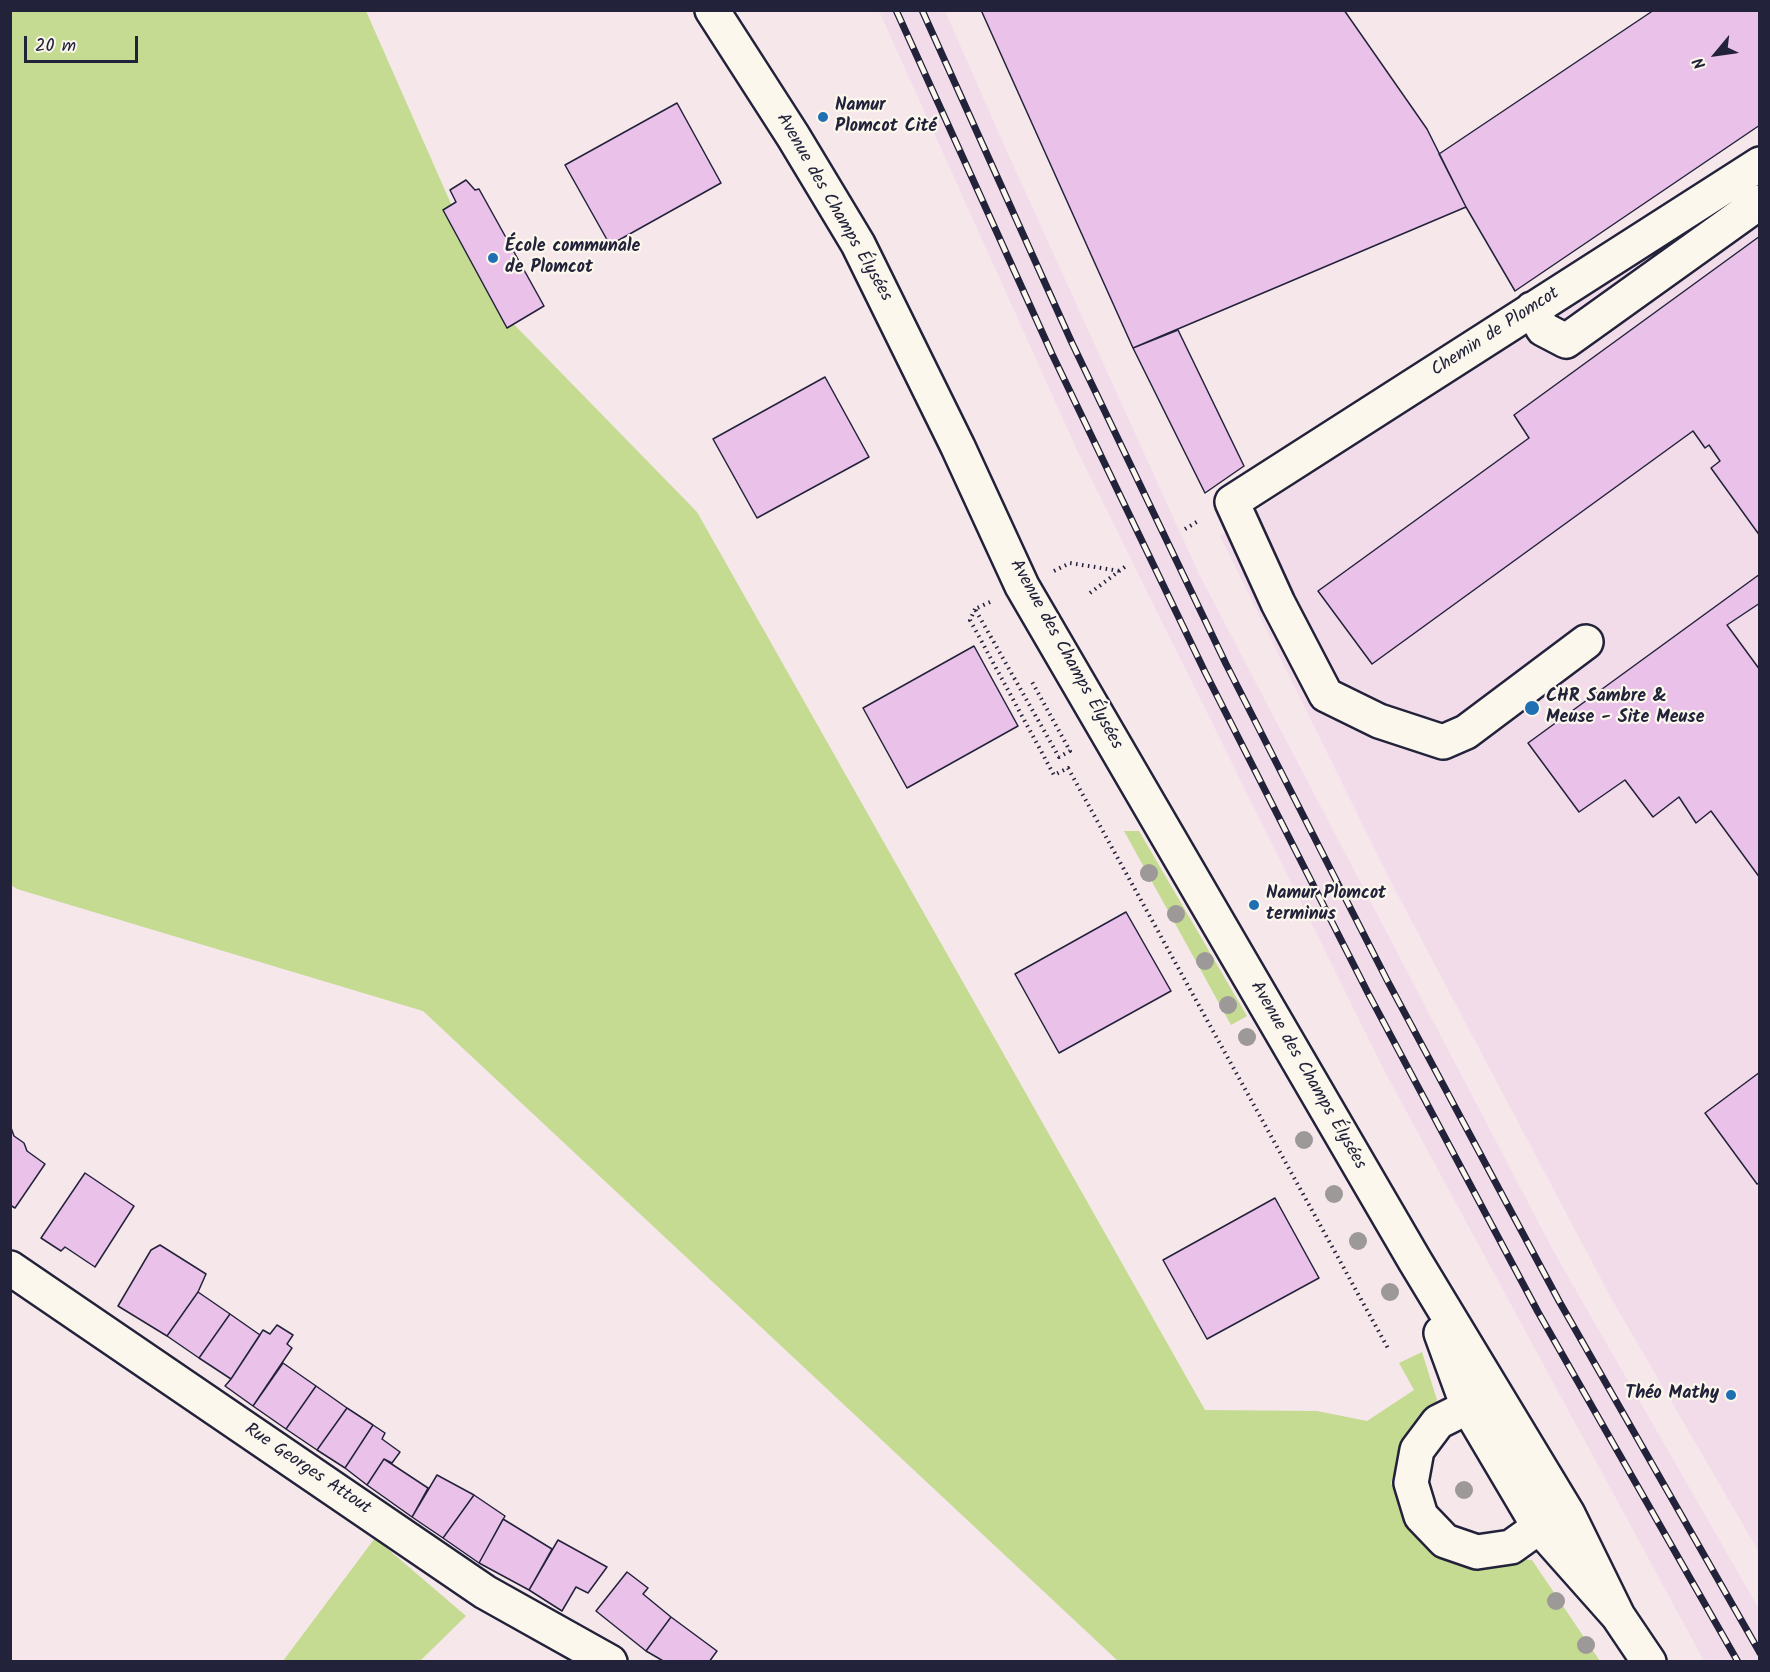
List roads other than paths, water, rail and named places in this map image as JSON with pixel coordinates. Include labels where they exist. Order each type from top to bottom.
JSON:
[{"type":"street","name":"Avenue des Champs Élysées","points":[[712,10],[793,136],[858,244],[958,447],[1022,586],[1415,1261],[1568,1514],[1618,1616]]},
{"type":"street","name":"Chemin de Plomcot","points":[[1586,642],[1466,732],[1443,742],[1379,721],[1326,695],[1278,603],[1232,502],[1759,164]]},
{"type":"street","points":[[1532,309],[1543,329],[1566,341],[1760,202]]},
{"type":"street","name":"Avenue des Champs Élysées","points":[[1415,1261],[1468,1407],[1539,1527],[1618,1616],[1649,1662]]},
{"type":"street","name":"Rue Georges Attout","points":[[10,1268],[485,1592],[610,1662]]},
{"type":"street","points":[[1468,1407],[1438,1422],[1417,1450],[1411,1483],[1421,1516],[1445,1541],[1478,1552],[1511,1547],[1539,1527],[1568,1514]]},
{"type":"railway","points":[[896,10],[1052,354],[1205,672],[1368,993],[1538,1312],[1738,1662]]},
{"type":"railway","points":[[922,10],[1072,343],[1226,664],[1387,980],[1559,1301],[1760,1653]]},
{"type":"place","name":"Namur Plomcot Cité","points":[[823,117]]},
{"type":"place","name":"École communale de Plomcot","points":[[493,258]]},
{"type":"place","name":"CHR Sambre & Meuse - Site Meuse","points":[[1532,708]]},
{"type":"place","name":"Namur Plomcot terminus","points":[[1254,905]]},
{"type":"place","name":"Théo Mathy","points":[[1731,1395]]}]
